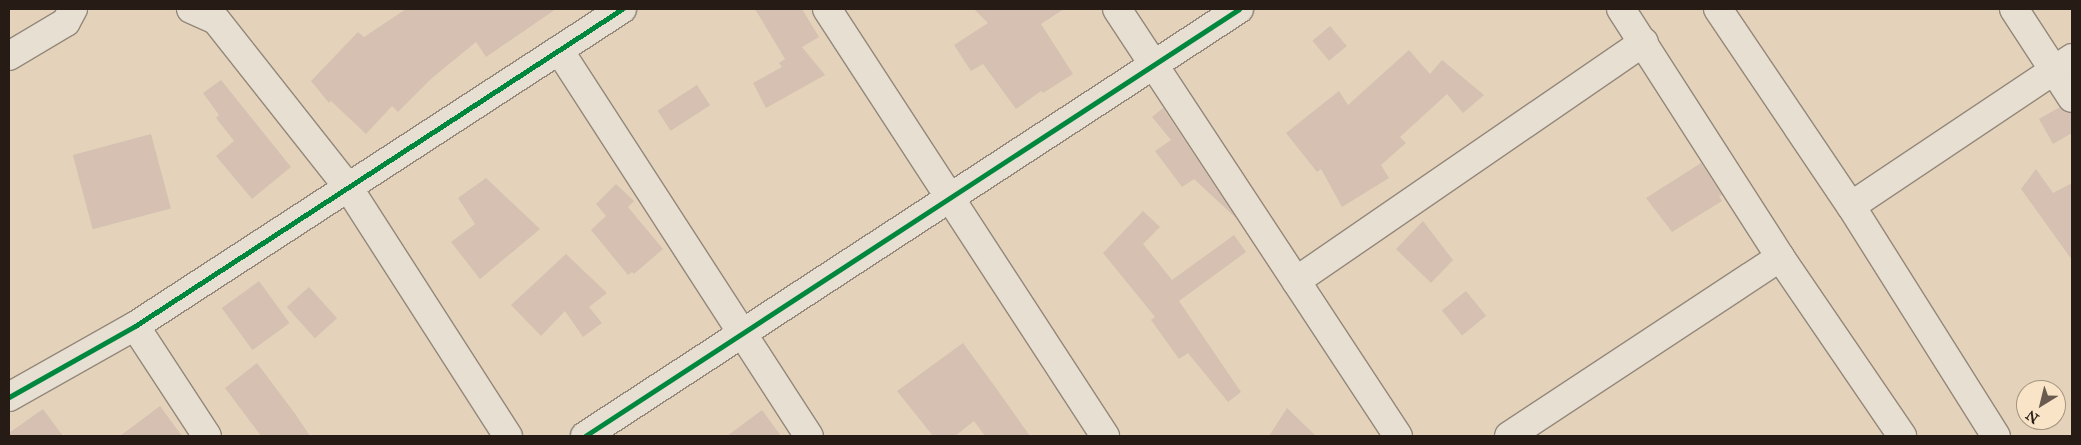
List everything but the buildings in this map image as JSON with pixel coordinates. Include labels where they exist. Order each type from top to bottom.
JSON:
[{"type":"street","points":[[9,56],[66,22],[73,9]]},
{"type":"street","points":[[191,9],[225,14],[348,187],[508,436]]},
{"type":"street","points":[[9,397],[135,326],[622,9]]},
{"type":"street","points":[[827,9],[1105,436]]},
{"type":"street","points":[[1117,9],[1398,436]]},
{"type":"street","points":[[585,436],[1240,9]]},
{"type":"street","points":[[1620,9],[1644,42],[1780,257],[1902,436]]},
{"type":"street","points":[[1718,9],[1851,206],[1996,436]]},
{"type":"street","points":[[2014,9],[2063,64],[2072,98]]},
{"type":"street","points":[[1296,281],[1644,42]]},
{"type":"street","points":[[559,50],[809,436]]},
{"type":"street","points":[[1851,206],[2063,64]]},
{"type":"street","points":[[1509,436],[1780,257]]},
{"type":"street","points":[[135,326],[207,436]]},
{"type":"cycle path","points":[[9,397],[135,326],[622,9]]},
{"type":"cycle path","points":[[585,436],[1239,9]]}]
